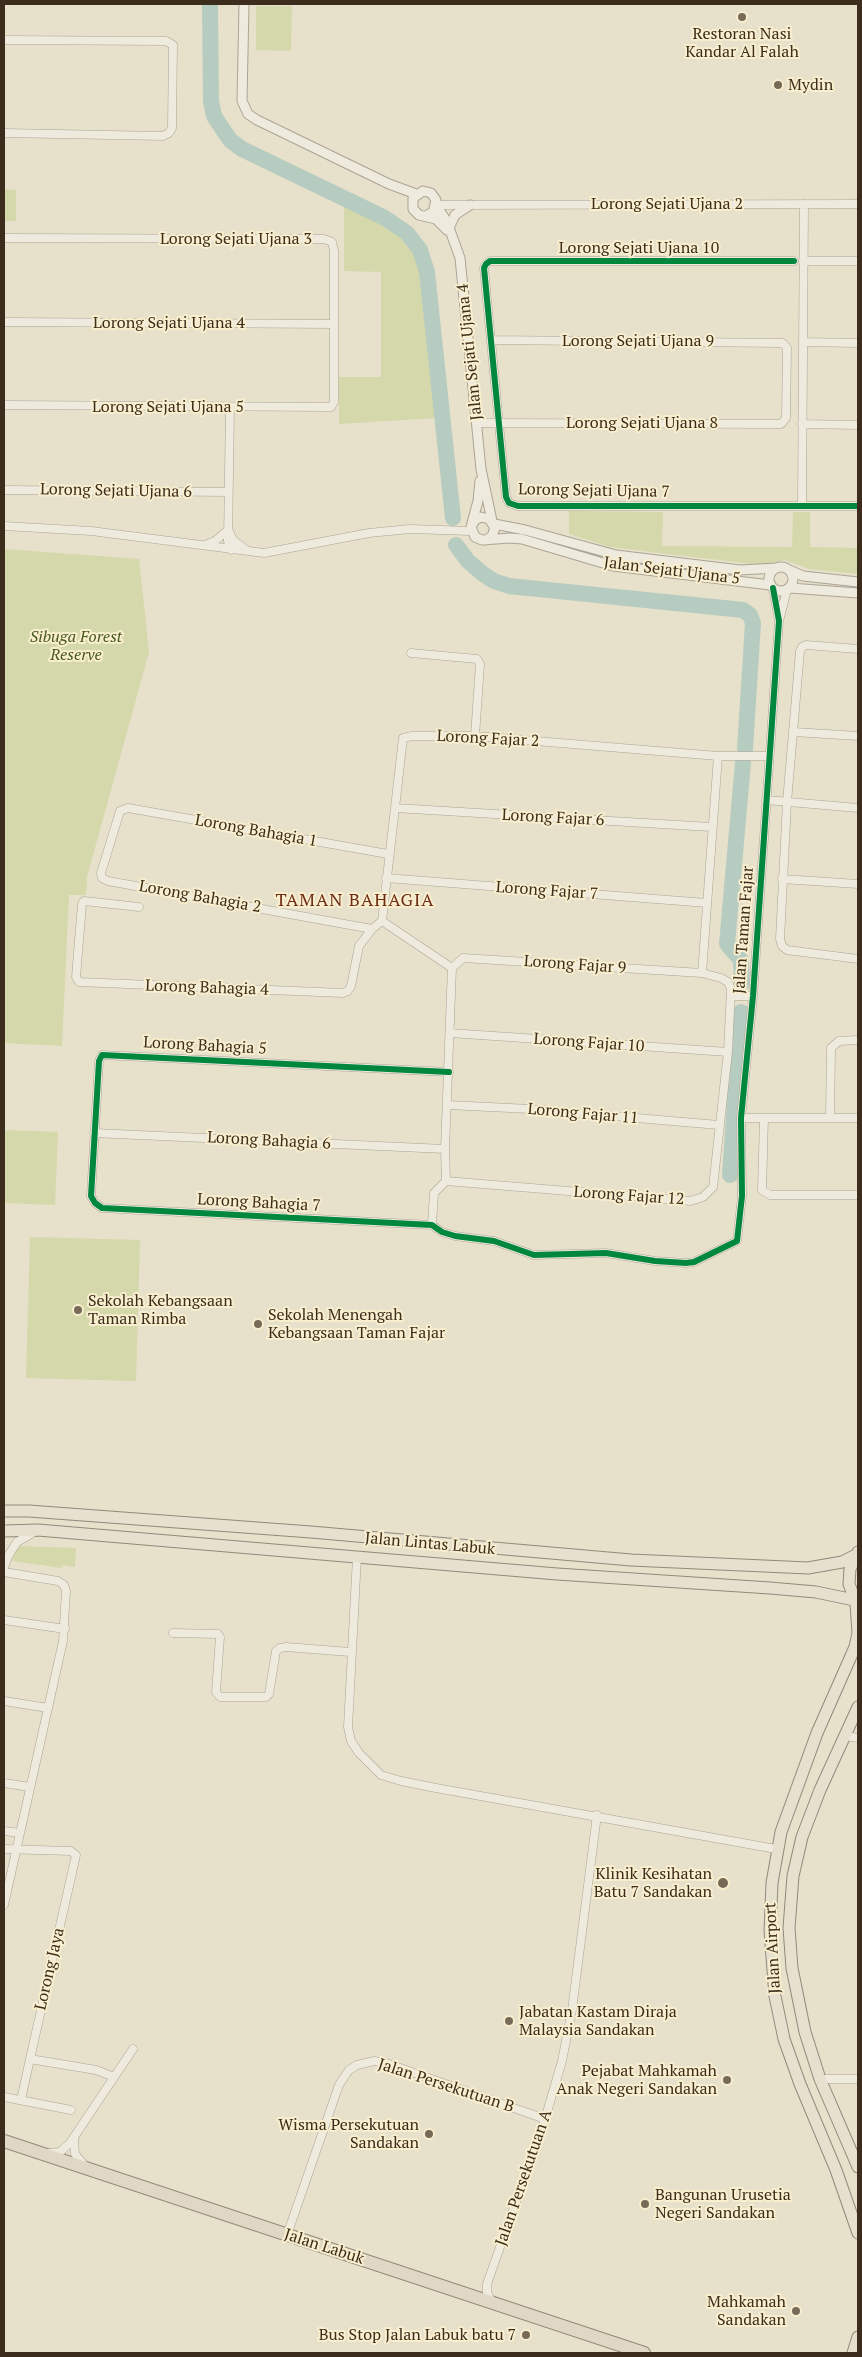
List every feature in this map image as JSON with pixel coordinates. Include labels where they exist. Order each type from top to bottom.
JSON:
[{"type":"highway","name":"Jalan Labuk","points":[[4,2141],[628,2353]]},
{"type":"highway","name":"Jalan Labuk","points":[[4,2148],[644,2353]]},
{"type":"main road","name":"Jalan Lintas Labuk","points":[[4,1511],[29,1511],[311,1532],[631,1560],[808,1568],[842,1562],[857,1553]]},
{"type":"main road","name":"Jalan Lintas Labuk","points":[[4,1531],[38,1530],[639,1580],[770,1588],[816,1592],[856,1604]]},
{"type":"main road","name":"Jalan Airport","points":[[857,1553],[850,1569],[849,1584],[856,1604],[858,1633],[855,1647],[804,1766],[776,1849],[770,1893],[770,1931],[779,2017],[784,2039],[800,2084],[836,2170],[858,2233]]},
{"type":"main road","name":"Jalan Airport","points":[[858,1706],[820,1790],[802,1836],[791,1898],[790,1944],[795,1983],[805,2032],[820,2079],[858,2167]]},
{"type":"main road","points":[[853,2353],[858,2337]]},
{"type":"street","points":[[244,4],[242,101],[248,114],[414,198]]},
{"type":"street","points":[[4,40],[166,41],[173,45],[172,128],[170,133],[163,136],[4,133]]},
{"type":"street","points":[[427,191],[436,202],[434,212],[426,216],[415,212],[414,198],[427,191]]},
{"type":"street","name":"Lorong Sejati Ujana 2","points":[[436,202],[473,205],[858,204]]},
{"type":"street","name":"Jalan Sejati Ujana 4","points":[[436,202],[451,232],[460,258],[478,423],[481,469],[493,523]]},
{"type":"street","points":[[802,506],[804,204]]},
{"type":"street","points":[[451,232],[454,215],[473,205]]},
{"type":"street","name":"Jalan Sejati Ujana 4","points":[[426,216],[436,219],[451,232]]},
{"type":"street","name":"Lorong Sejati Ujana 3","points":[[4,238],[328,240],[332,242],[334,251],[334,402],[332,406]]},
{"type":"street","name":"Lorong Sejati Ujana 10","points":[[486,264],[490,261],[794,261]]},
{"type":"street","points":[[803,261],[858,261]]},
{"type":"street","name":"Lorong Sejati Ujana 7","points":[[486,264],[484,268],[506,496],[510,503],[518,506],[858,506]]},
{"type":"street","name":"Lorong Sejati Ujana 4","points":[[4,322],[334,324]]},
{"type":"street","name":"Lorong Sejati Ujana 9","points":[[491,340],[785,344],[787,348],[784,422]]},
{"type":"street","points":[[803,342],[858,343]]},
{"type":"street","name":"Lorong Sejati Ujana 5","points":[[4,405],[332,406]]},
{"type":"street","points":[[230,407],[228,541],[231,550]]},
{"type":"street","name":"Lorong Sejati Ujana 8","points":[[478,423],[784,422]]},
{"type":"street","points":[[802,424],[858,425]]},
{"type":"street","name":"Jalan Sejati Ujana 4","points":[[472,527],[478,501],[481,469]]},
{"type":"street","name":"Lorong Sejati Ujana 6","points":[[4,490],[228,492]]},
{"type":"street","points":[[4,526],[90,531],[250,552],[276,551],[369,533],[472,527],[481,517],[493,523],[494,532],[486,540],[478,539],[472,527]]},
{"type":"street","name":"Jalan Sejati Ujana 5","points":[[493,523],[616,555],[740,570],[777,568]]},
{"type":"street","points":[[202,546],[215,541],[228,530]]},
{"type":"street","points":[[228,530],[233,540],[250,552]]},
{"type":"street","name":"Jalan Sejati Ujana 5","points":[[486,540],[510,538],[522,540],[596,562],[629,569],[747,580],[772,586]]},
{"type":"street","points":[[779,621],[771,574],[777,568],[803,576],[858,582]]},
{"type":"street","points":[[779,621],[788,589],[794,580],[788,570]]},
{"type":"street","points":[[772,586],[779,591],[788,589],[858,593]]},
{"type":"street","name":"Jalan Taman Fajar","points":[[432,1225],[442,1232],[455,1236],[494,1241],[534,1255],[570,1253],[611,1254],[680,1263],[694,1262],[738,1241],[742,1196],[741,1118],[754,996],[779,621]]},
{"type":"street","points":[[858,650],[806,645],[802,647],[787,802],[780,939],[782,946],[787,950],[858,959]]},
{"type":"street","points":[[411,653],[477,660],[480,664],[475,736]]},
{"type":"street","points":[[794,732],[858,736]]},
{"type":"street","name":"Lorong Fajar 2","points":[[382,922],[388,854],[404,738],[412,736],[475,736],[718,756],[769,756]]},
{"type":"street","points":[[718,756],[711,827],[702,974],[728,982],[731,996],[754,996]]},
{"type":"street","points":[[766,800],[858,808]]},
{"type":"street","name":"Lorong Bahagia 1","points":[[123,808],[388,854]]},
{"type":"street","name":"Lorong Bahagia 2","points":[[123,808],[117,820],[101,872],[102,878],[108,881],[372,929]]},
{"type":"street","name":"Lorong Fajar 6","points":[[395,808],[711,827]]},
{"type":"street","name":"Lorong Fajar 7","points":[[386,878],[707,903]]},
{"type":"street","points":[[782,879],[858,884]]},
{"type":"street","name":"Lorong Bahagia 4","points":[[139,907],[84,902],[82,904],[76,977],[79,982],[84,984],[343,993],[348,992],[359,946],[372,929]]},
{"type":"street","points":[[372,929],[382,922],[452,968],[445,1149],[446,1181],[434,1193],[432,1225]]},
{"type":"street","name":"Lorong Fajar 9","points":[[452,968],[464,958],[702,974]]},
{"type":"street","name":"Lorong Fajar 12","points":[[446,1181],[690,1201],[703,1198],[713,1187],[728,1052],[731,996]]},
{"type":"street","name":"Lorong Fajar 10","points":[[450,1033],[728,1052]]},
{"type":"street","points":[[830,1118],[831,1048],[839,1041],[858,1040]]},
{"type":"street","name":"Lorong Bahagia 5","points":[[91,1196],[99,1061],[102,1054],[449,1072]]},
{"type":"street","name":"Lorong Fajar 11","points":[[448,1105],[530,1109],[719,1125]]},
{"type":"street","points":[[741,1118],[858,1118]]},
{"type":"street","points":[[764,1118],[762,1190],[770,1195],[858,1195]]},
{"type":"street","name":"Lorong Bahagia 6","points":[[94,1133],[445,1149]]},
{"type":"street","name":"Lorong Bahagia 7","points":[[91,1196],[95,1203],[102,1208],[432,1225]]},
{"type":"street","points":[[4,1905],[6,1889],[65,1629],[66,1591],[64,1584],[58,1581],[4,1570],[8,1556],[17,1542],[38,1530]]},
{"type":"street","points":[[4,1548],[8,1556]]},
{"type":"street","points":[[357,1557],[347,1714],[351,1740],[359,1753],[381,1775],[436,1788],[597,1815],[776,1849]]},
{"type":"street","points":[[4,1620],[65,1629]]},
{"type":"street","points":[[173,1633],[218,1634],[220,1637],[216,1692],[220,1697],[266,1698],[269,1694],[276,1651],[280,1648],[350,1652]]},
{"type":"street","points":[[4,1701],[48,1708]]},
{"type":"street","points":[[846,1736],[858,1738]]},
{"type":"street","points":[[4,1783],[30,1787]]},
{"type":"street","name":"Jalan Persekutuan A","points":[[493,2304],[487,2293],[487,2284],[545,2119],[562,2061],[572,2010],[597,1815]]},
{"type":"street","points":[[4,1831],[20,1833]]},
{"type":"street","points":[[4,1849],[16,1850]]},
{"type":"street","name":"Lorong Jaya","points":[[16,1850],[71,1851],[75,1853],[76,1858],[30,2059]]},
{"type":"street","points":[[41,2153],[60,2152],[74,2137],[133,2049]]},
{"type":"street","points":[[21,2100],[30,2059],[96,2070],[114,2077]]},
{"type":"street","name":"Jalan Persekutuan B","points":[[286,2238],[339,2085],[349,2070],[357,2065],[374,2061],[386,2063],[545,2119]]},
{"type":"street","points":[[820,2079],[858,2079]]},
{"type":"street","points":[[4,2097],[71,2110]]},
{"type":"street","points":[[74,2137],[73,2148],[76,2154],[83,2164],[92,2171]]},
{"type":"green space","points":[[256,6],[292,6],[291,51],[256,50]]},
{"type":"green space","points":[[4,189],[16,190],[16,221],[4,221]]},
{"type":"green space","points":[[344,203],[388,226],[411,247],[418,261],[423,275],[436,418],[339,424],[339,377],[381,377],[381,272],[344,271]]},
{"type":"green space","points":[[569,511],[663,512],[662,546],[792,547],[793,512],[810,512],[810,547],[858,548],[858,574],[809,569],[785,560],[761,565],[610,547],[569,534]]},
{"type":"green space","name":"Sibuga Forest Reserve","points":[[4,549],[139,559],[149,652],[87,877],[86,895],[69,895],[62,1046],[4,1043]]},
{"type":"green space","points":[[4,1130],[58,1132],[55,1205],[4,1203]]},
{"type":"green space","points":[[30,1237],[140,1240],[136,1381],[26,1378]]},
{"type":"green space","points":[[17,1546],[76,1548],[75,1567],[62,1565],[62,1568],[12,1561]]},
{"type":"waterway","points":[[210,4],[211,101],[214,116],[230,140],[242,149],[385,218],[407,233],[420,250],[427,272],[453,518]]},
{"type":"waterway","points":[[456,545],[468,561],[483,574],[494,581],[509,586],[743,610],[750,615],[753,623],[745,749]]},
{"type":"waterway","points":[[742,983],[741,960],[727,944],[743,763]]},
{"type":"waterway","points":[[730,1175],[741,1012]]},
{"type":"cycle path","points":[[794,261],[490,261],[486,264],[484,268],[506,497],[509,503],[518,506],[858,506]]},
{"type":"cycle path","points":[[449,1072],[102,1055],[99,1061],[91,1196],[95,1203],[102,1208],[432,1225],[442,1232],[455,1236],[494,1241],[534,1255],[606,1253],[655,1261],[686,1263],[694,1262],[737,1241],[742,1196],[741,1118],[753,996],[779,621],[773,588]]},
{"type":"place","name":"Restoran Nasi Kandar Al Falah","points":[[742,17]]},
{"type":"place","name":"Mydin","points":[[778,85]]},
{"type":"place","name":"Sekolah Kebangsaan Taman Rimba","points":[[78,1310]]},
{"type":"place","name":"Sekolah Menengah Kebangsaan Taman Fajar","points":[[258,1324]]},
{"type":"place","name":"Klinik Kesihatan Batu 7 Sandakan","points":[[723,1883]]},
{"type":"place","name":"Jabatan Kastam Diraja Malaysia Sandakan","points":[[509,2021]]},
{"type":"place","name":"Pejabat Mahkamah Anak Negeri Sandakan","points":[[727,2080]]},
{"type":"place","name":"Wisma Persekutuan Sandakan","points":[[429,2134]]},
{"type":"place","name":"Bangunan Urusetia Negeri Sandakan","points":[[645,2204]]},
{"type":"place","name":"Mahkamah Sandakan","points":[[796,2311]]},
{"type":"place","name":"Bus Stop Jalan Labuk batu 7","points":[[526,2335]]},
{"type":"district","name":"TAMAN BAHAGIA","points":[[355,901]]}]
